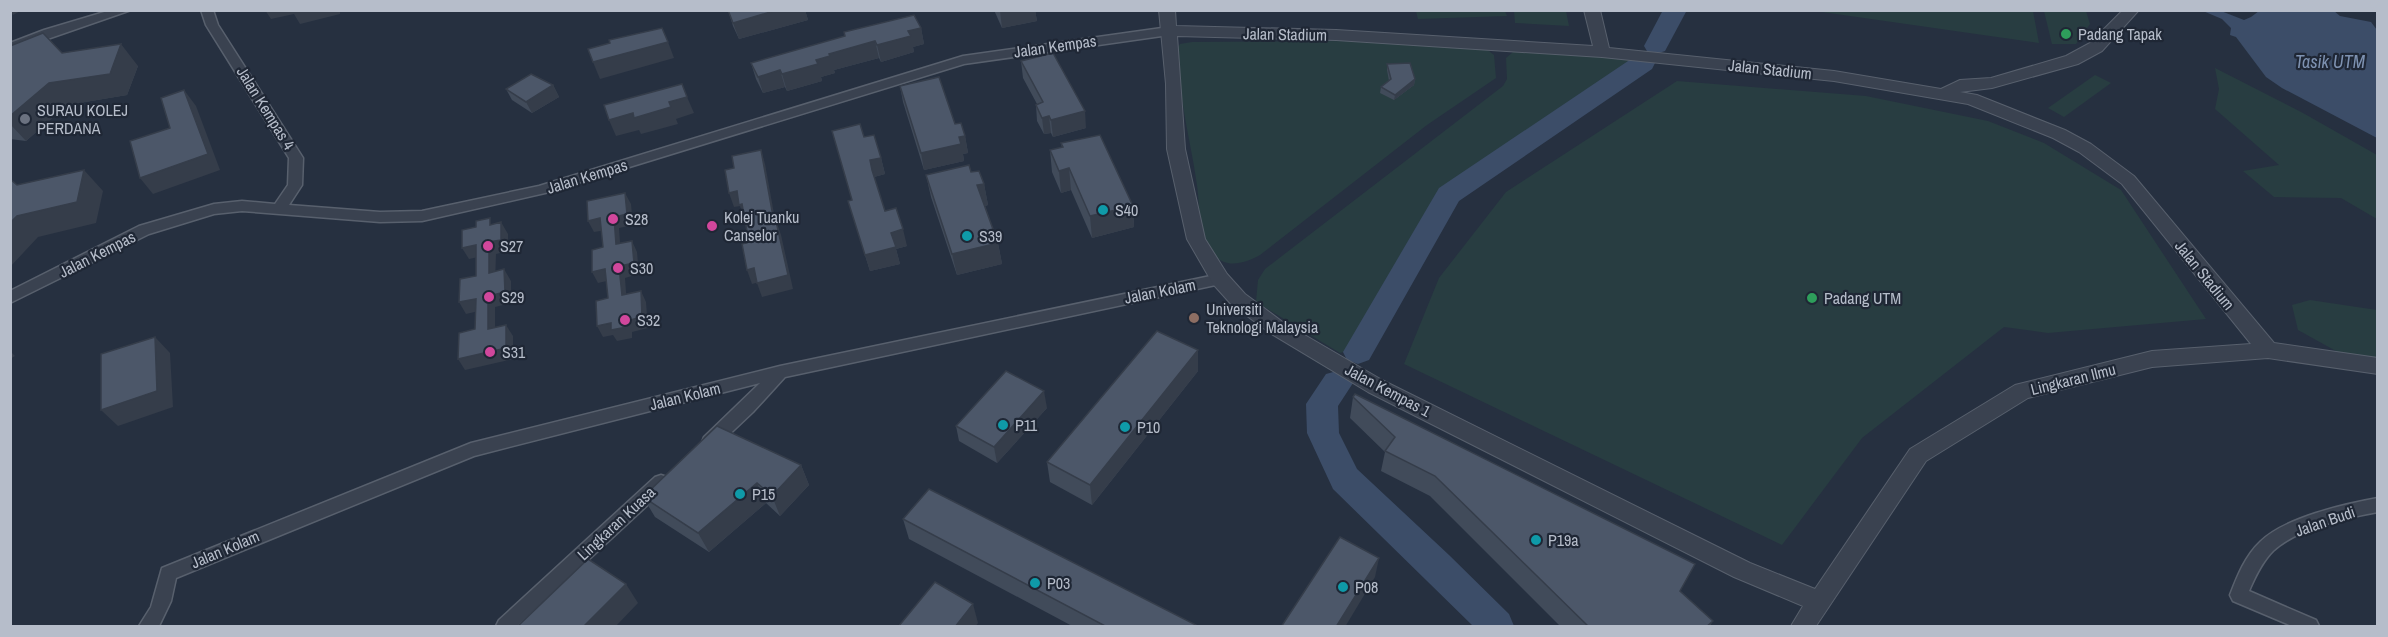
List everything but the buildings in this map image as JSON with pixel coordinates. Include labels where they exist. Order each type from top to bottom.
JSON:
[{"type":"street","points":[[10,48],[48,33],[125,10]]},
{"type":"street","name":"Jalan Kempas 4","points":[[207,10],[212,24],[296,158],[296,185],[279,209]]},
{"type":"street","name":"Jalan Kempas 1","points":[[1167,10],[1176,149],[1196,239],[1220,279],[1238,299],[1277,328],[1375,386],[1742,570],[1818,601]]},
{"type":"street","points":[[1592,10],[1602,52]]},
{"type":"street","points":[[1944,94],[1960,86],[1992,83],[2072,60],[2096,47],[2132,10]]},
{"type":"street","name":"Jalan Kempas","points":[[10,298],[124,240],[168,222],[214,209],[242,206],[380,217],[422,216],[552,186],[963,60],[1169,31]]},
{"type":"street","name":"Jalan Stadium","points":[[1169,31],[1336,35],[1602,52],[1834,76],[1971,99],[2059,134],[2085,148],[2128,180],[2268,350]]},
{"type":"street","points":[[1971,99],[1992,83]]},
{"type":"street","name":"Jalan Kolam","points":[[147,627],[153,621],[164,596],[168,573],[471,450],[780,372],[1220,279]]},
{"type":"street","name":"Lingkaran Ilmu","points":[[1803,627],[1818,601],[1918,455],[2022,391],[2152,359],[2268,350],[2378,366]]},
{"type":"street","points":[[699,451],[747,408],[780,372]]},
{"type":"street","name":"Lingkaran Kuasa","points":[[505,627],[674,471]]},
{"type":"street","name":"Jalan Budi","points":[[2310,627],[2239,595],[2246,575],[2268,546],[2297,529],[2378,505]]},
{"type":"green space","points":[[1416,11],[1505,11],[1507,16],[1418,19]]},
{"type":"green space","points":[[1514,11],[1566,11],[1569,26],[1515,23]]},
{"type":"green space","points":[[1815,11],[2033,11],[2039,43]]},
{"type":"green space","name":"Padang Tapak","points":[[2044,11],[2086,11],[2090,24],[2076,44],[2052,44]]},
{"type":"green space","points":[[1351,41],[1485,48],[1494,55],[1496,78],[1427,125],[1260,255],[1241,263],[1221,261],[1211,251],[1202,228],[1182,99],[1177,49],[1180,44],[1192,42]]},
{"type":"green space","points":[[1513,52],[1640,59],[1544,122],[1442,194],[1353,349],[1340,353],[1256,302],[1258,280],[1265,269],[1503,86],[1507,79],[1506,58]]},
{"type":"green space","points":[[2215,68],[2303,113],[2377,155],[2377,219],[2341,198],[2274,197],[2243,171],[2279,165],[2215,109],[2219,89]]},
{"type":"green space","points":[[2095,75],[2111,83],[2064,117],[2048,108]]},
{"type":"green space","name":"Padang UTM","points":[[1677,81],[1866,96],[1988,121],[2044,143],[2121,190],[2206,319],[2048,333],[2004,327],[1862,438],[1782,545],[1404,364],[1439,278],[1506,192]]},
{"type":"green space","points":[[2310,300],[2377,310],[2377,361],[2345,356],[2298,330],[2292,305]]},
{"type":"water","name":"Tasik UTM","points":[[2203,11],[2221,11],[2244,20],[2259,11],[2334,11],[2340,16],[2371,22],[2377,30],[2377,138],[2282,88],[2266,77],[2236,37],[2230,35],[2231,28],[2222,19]]},
{"type":"waterway","points":[[1656,46],[1675,10]]},
{"type":"waterway","points":[[1358,352],[1449,195],[1643,63]]},
{"type":"waterway","points":[[1337,383],[1322,404],[1323,433],[1345,479],[1437,566],[1496,626]]},
{"type":"place","name":"Padang Tapak","points":[[2066,34]]},
{"type":"place","name":"SURAU KOLEJ PERDANA","points":[[25,119]]},
{"type":"place","name":"S40","points":[[1103,210]]},
{"type":"place","name":"S28","points":[[613,219]]},
{"type":"place","name":"Kolej Tuanku Canselor","points":[[712,226]]},
{"type":"place","name":"S39","points":[[967,236]]},
{"type":"place","name":"S27","points":[[488,246]]},
{"type":"place","name":"S30","points":[[618,268]]},
{"type":"place","name":"S29","points":[[489,297]]},
{"type":"place","name":"Padang UTM","points":[[1812,298]]},
{"type":"place","name":"Universiti Teknologi Malaysia","points":[[1194,318]]},
{"type":"place","name":"S32","points":[[625,320]]},
{"type":"place","name":"S31","points":[[490,352]]},
{"type":"place","name":"P11","points":[[1003,425]]},
{"type":"place","name":"P10","points":[[1125,427]]},
{"type":"place","name":"P15","points":[[740,494]]},
{"type":"place","name":"P19a","points":[[1536,540]]},
{"type":"place","name":"P03","points":[[1035,583]]},
{"type":"place","name":"P08","points":[[1343,587]]}]
